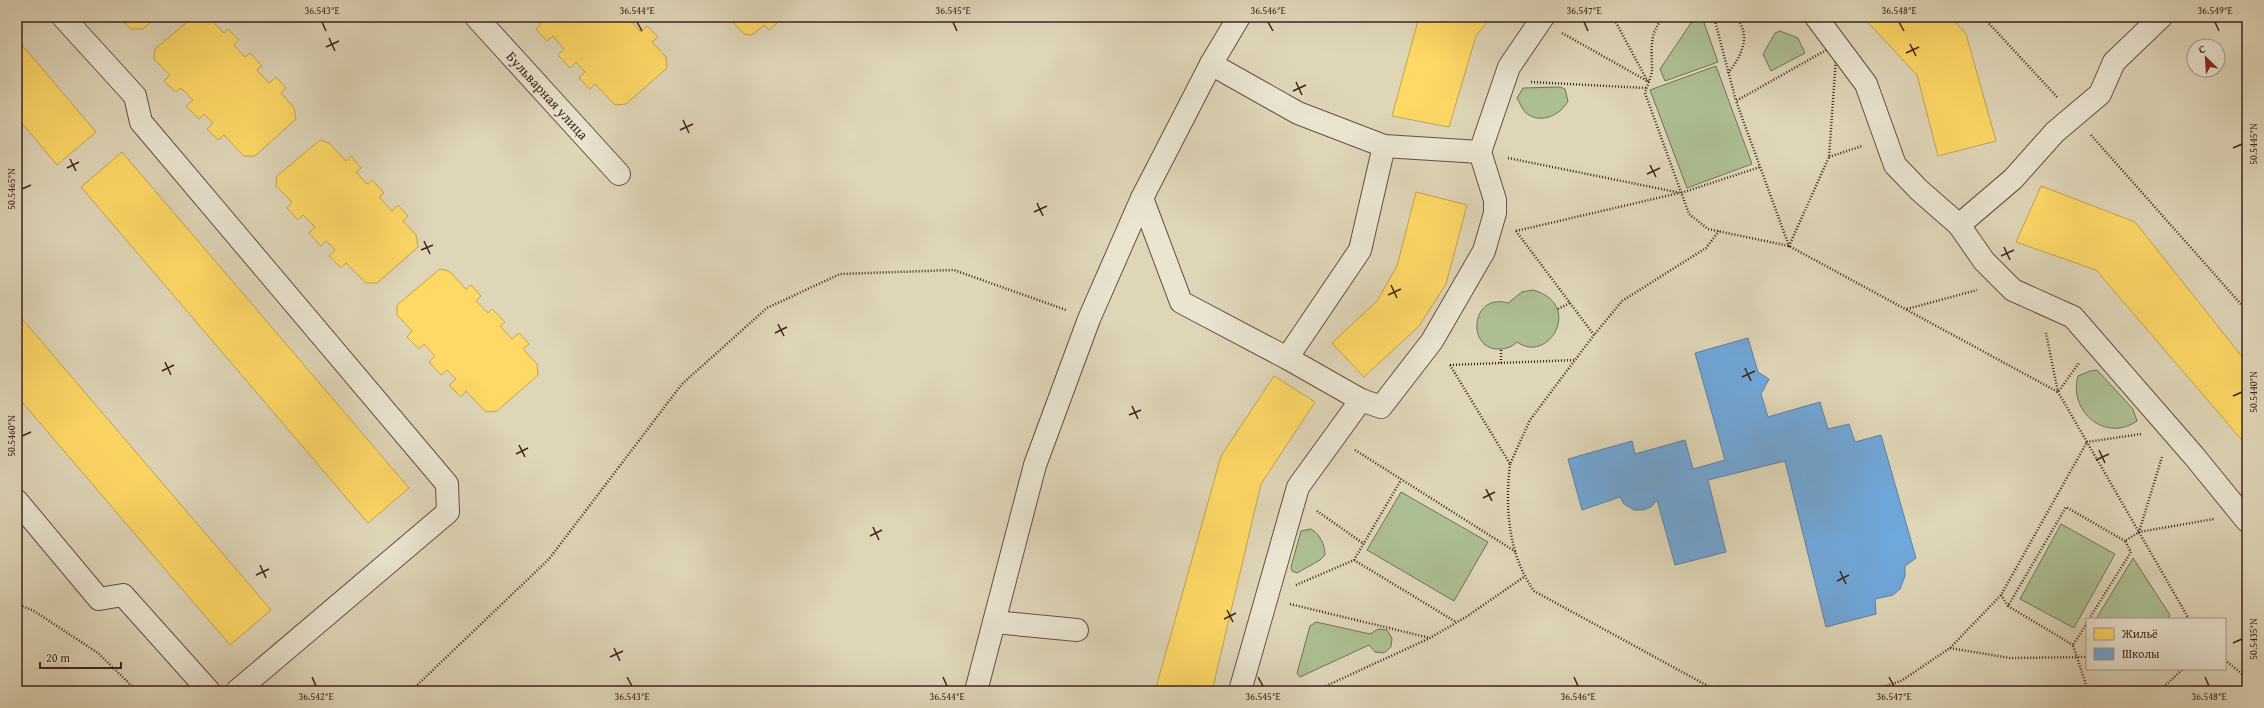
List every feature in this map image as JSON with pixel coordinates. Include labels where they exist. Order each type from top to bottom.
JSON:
[{"type":"street","points":[[63,17],[135,96],[141,122],[447,484],[448,512],[237,691]]},
{"type":"street","name":"Бульварная улица","points":[[476,17],[619,174]]},
{"type":"street","points":[[976,691],[1034,465],[1089,319],[1142,198],[1211,64],[1239,17]]},
{"type":"street","points":[[1816,17],[1866,84],[1895,165],[1919,190],[1959,225],[1984,261],[2012,290],[2072,317],[2171,430],[2244,517]]},
{"type":"street","points":[[1959,225],[2013,179],[2074,115],[2100,94],[2114,62],[2161,17]]},
{"type":"street","points":[[1142,198],[1181,302],[1287,358],[1362,400],[1381,407],[1432,341],[1484,251],[1495,213],[1495,200],[1480,152],[1509,67],[1542,19]]},
{"type":"street","points":[[1211,64],[1298,113],[1384,146],[1480,152]]},
{"type":"street","points":[[1287,358],[1360,250],[1384,146]]},
{"type":"street","points":[[1240,691],[1298,487],[1362,400]]},
{"type":"street","points":[[17,501],[99,599],[123,595],[209,691]]},
{"type":"street","points":[[994,622],[1077,630]]},
{"type":"path","points":[[1613,17],[1648,82]]},
{"type":"path","points":[[1665,17],[1660,21],[1652,37],[1652,73],[1645,93],[1689,214],[1708,228],[1789,246],[2058,392]]},
{"type":"path","points":[[1714,17],[1736,101],[1789,246]]},
{"type":"path","points":[[1728,73],[1740,59],[1744,40],[1740,21],[1736,17]]},
{"type":"path","points":[[1983,17],[2074,115],[2247,311]]},
{"type":"path","points":[[1542,19],[1648,82]]},
{"type":"path","points":[[1736,101],[1837,44]]},
{"type":"path","points":[[1789,246],[1829,158],[1837,44]]},
{"type":"path","points":[[1504,80],[1646,88]]},
{"type":"path","points":[[1829,158],[1886,139]]},
{"type":"path","points":[[1480,152],[1681,193]]},
{"type":"path","points":[[1488,237],[1681,193],[1760,167]]},
{"type":"path","points":[[1515,231],[1594,335]]},
{"type":"path","points":[[1716,691],[1534,591],[1524,577],[1510,536],[1506,495],[1510,464],[1530,420],[1594,335],[1622,301],[1706,248],[1719,231]]},
{"type":"path","points":[[411,691],[549,559],[682,384],[767,308],[840,274],[954,270],[1089,319]]},
{"type":"path","points":[[1906,310],[2005,283]]},
{"type":"path","points":[[2039,302],[2058,392],[2188,618]]},
{"type":"path","points":[[1558,309],[1570,303]]},
{"type":"path","points":[[2058,392],[2094,342]]},
{"type":"path","points":[[1501,349],[1501,363]]},
{"type":"path","points":[[1420,357],[1450,365],[1575,360]]},
{"type":"path","points":[[1450,365],[1510,464]]},
{"type":"path","points":[[2087,442],[2171,430],[2138,532]]},
{"type":"path","points":[[1334,437],[1516,552]]},
{"type":"path","points":[[1869,691],[1901,681],[1950,648],[2000,595],[2087,442]]},
{"type":"path","points":[[1266,598],[1354,560],[1401,480]]},
{"type":"path","points":[[1296,496],[1364,544]]},
{"type":"path","points":[[2008,606],[2066,507],[2125,541],[2131,552],[2090,618]]},
{"type":"path","points":[[2125,541],[2138,532],[2244,517],[2247,556]]},
{"type":"path","points":[[1354,560],[1457,622]]},
{"type":"path","points":[[1315,691],[1430,638],[1457,622],[1524,577]]},
{"type":"path","points":[[2000,595],[2008,606],[2073,645],[2088,691]]},
{"type":"path","points":[[1266,598],[1430,638]]},
{"type":"path","points":[[17,604],[34,611],[98,653],[137,691]]},
{"type":"path","points":[[2073,645],[2086,625]]},
{"type":"path","points":[[1950,648],[2010,658],[2086,657]]},
{"type":"path","points":[[2226,661],[2247,678]]},
{"type":"path","points":[[2159,691],[2182,670]]},
{"type":"green space","points":[[1695,17],[1702,17],[1718,62],[1665,81],[1660,69]]},
{"type":"green space","points":[[1780,31],[1798,38],[1805,53],[1771,71],[1763,54],[1775,33]]},
{"type":"green space","points":[[1716,66],[1752,164],[1687,188],[1650,90]]},
{"type":"green space","points":[[1560,87],[1565,89],[1568,101],[1560,111],[1549,117],[1536,118],[1531,116],[1524,111],[1517,98],[1523,88]]},
{"type":"green space","points":[[1533,290],[1548,297],[1557,307],[1559,319],[1556,330],[1550,339],[1540,346],[1529,347],[1517,342],[1504,349],[1489,347],[1482,341],[1478,332],[1477,323],[1480,313],[1486,306],[1495,302],[1508,303],[1522,292]]},
{"type":"green space","points":[[2097,370],[2133,409],[2137,421],[2125,427],[2113,428],[2102,426],[2092,420],[2084,411],[2078,401],[2076,389],[2078,376]]},
{"type":"green space","points":[[1401,492],[1488,542],[1454,601],[1367,550]]},
{"type":"green space","points":[[2061,524],[2115,554],[2074,628],[2020,599]]},
{"type":"green space","points":[[1311,529],[1321,540],[1325,555],[1320,560],[1297,573],[1292,571],[1291,567],[1301,531]]},
{"type":"green space","points":[[2133,558],[2170,615],[2168,618],[2097,618]]},
{"type":"green space","points":[[1316,622],[1370,634],[1378,629],[1387,630],[1392,638],[1391,647],[1384,653],[1375,652],[1369,645],[1300,677],[1297,673],[1310,626]]},
{"type":"building: Жильё","points":[[119,17],[156,17],[143,29],[131,29]]},
{"type":"building: Жильё","points":[[193,17],[208,17],[224,33],[228,29],[239,40],[234,45],[245,57],[250,53],[262,66],[257,70],[269,83],[276,77],[286,88],[281,93],[294,108],[296,119],[255,156],[244,156],[224,135],[218,140],[207,129],[213,123],[204,114],[199,119],[186,106],[193,100],[181,88],[176,92],[164,81],[170,75],[154,59],[155,49]]},
{"type":"building: Жильё","points":[[535,17],[631,17],[629,19],[641,32],[647,26],[658,37],[652,42],[666,57],[667,68],[626,104],[615,105],[595,84],[590,89],[579,78],[585,72],[576,62],[570,68],[558,55],[564,49],[553,36],[547,41],[536,29],[541,24]]},
{"type":"building: Жильё","points":[[728,17],[774,17],[778,22],[769,30],[764,25],[752,35],[744,34]]},
{"type":"building: Жильё","points":[[1419,17],[1491,17],[1476,36],[1449,127],[1392,116]]},
{"type":"building: Жильё","points":[[1863,17],[1951,17],[1966,34],[1996,141],[1938,156],[1917,75]]},
{"type":"building: Жильё","points":[[17,39],[96,132],[57,165],[17,117]]},
{"type":"building: Жильё","points":[[320,140],[329,143],[346,161],[351,156],[361,168],[356,172],[367,184],[372,180],[384,193],[379,197],[392,211],[398,205],[408,216],[403,221],[416,235],[418,247],[377,283],[366,283],[346,263],[341,268],[329,256],[335,250],[326,241],[321,246],[309,233],[315,227],[303,215],[298,220],[287,208],[292,202],[276,186],[277,176]]},
{"type":"building: Жильё","points":[[122,152],[409,488],[368,523],[81,187]]},
{"type":"building: Жильё","points":[[2041,186],[2135,222],[2247,363],[2247,446],[2096,270],[2016,242]]},
{"type":"building: Жильё","points":[[1416,192],[1467,205],[1446,284],[1419,326],[1364,377],[1332,343],[1377,301],[1397,266]]},
{"type":"building: Жильё","points":[[440,269],[449,271],[466,289],[471,285],[481,296],[476,301],[488,313],[492,309],[505,322],[500,326],[512,339],[519,333],[529,344],[523,349],[537,364],[538,375],[497,411],[486,412],[466,391],[461,397],[449,385],[456,379],[447,370],[441,375],[429,362],[435,356],[424,344],[419,349],[407,337],[412,331],[397,315],[397,305]]},
{"type":"building: Жильё","points":[[17,313],[271,610],[230,645],[17,396]]},
{"type":"building: Жильё","points":[[1274,376],[1315,402],[1261,484],[1212,691],[1155,691],[1221,456]]},
{"type":"building: Школы","points":[[1748,338],[1758,372],[1769,379],[1761,394],[1768,417],[1820,402],[1828,429],[1849,424],[1855,442],[1881,435],[1916,558],[1905,566],[1905,576],[1900,589],[1893,595],[1875,599],[1876,614],[1826,627],[1785,461],[1708,480],[1726,552],[1675,565],[1657,500],[1651,507],[1643,510],[1634,510],[1624,504],[1620,497],[1582,510],[1568,459],[1632,441],[1635,454],[1685,440],[1693,469],[1725,460],[1695,353]]}]
